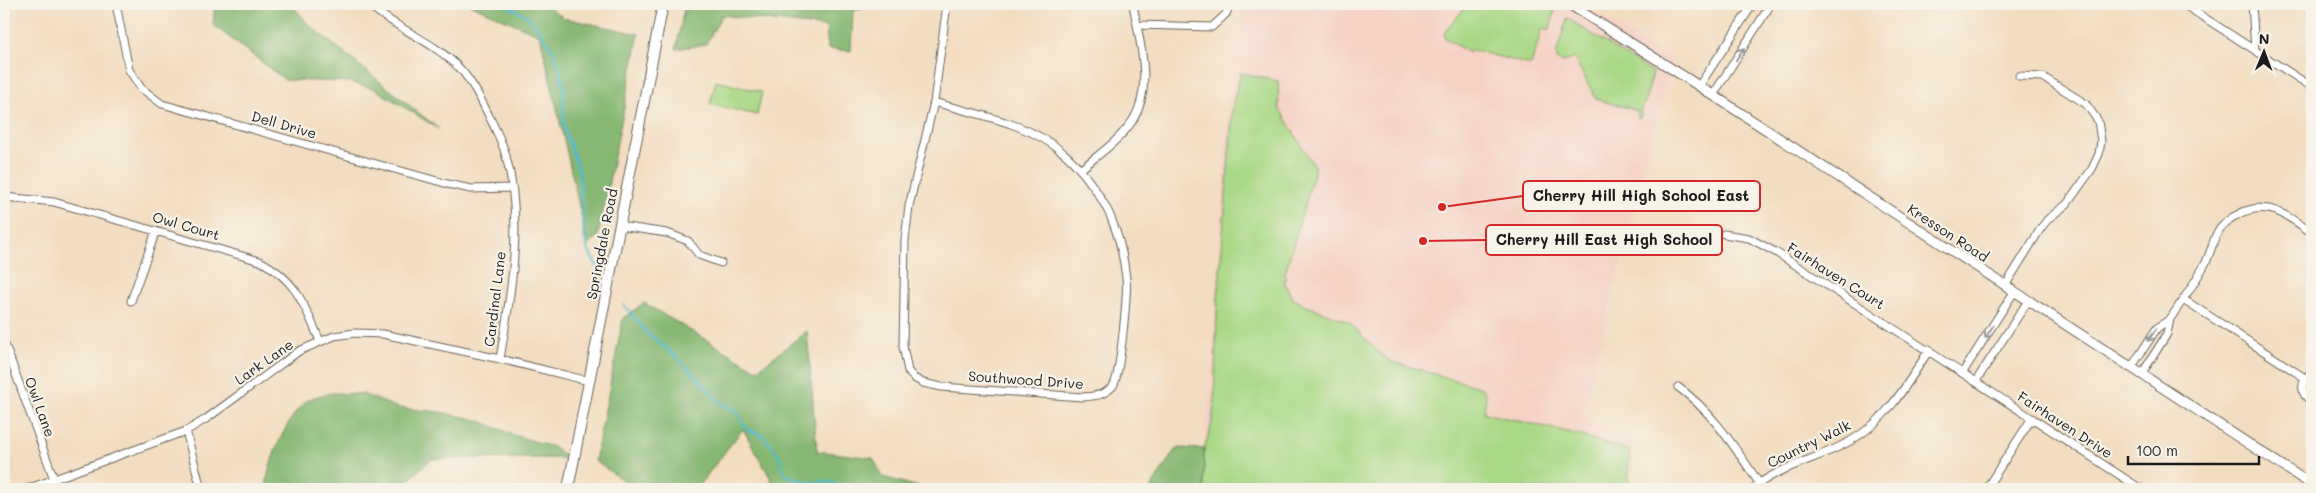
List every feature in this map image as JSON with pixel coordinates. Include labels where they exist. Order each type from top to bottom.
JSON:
[{"type":"main road","name":"Springdale Road","points":[[568,489],[663,4]]},
{"type":"street","name":"Dell Drive","points":[[116,4],[129,70],[141,88],[162,104],[448,184],[471,189],[511,188]]},
{"type":"street","name":"Cardinal Lane","points":[[368,4],[380,15],[444,54],[462,72],[477,92],[500,138],[506,156],[511,188],[515,251],[500,359]]},
{"type":"street","name":"Southwood Drive","points":[[934,102],[1010,124],[1045,139],[1067,155],[1101,199],[1113,222],[1123,255],[1127,280],[1117,377],[1114,385],[1099,396],[1082,397],[942,387],[923,383],[914,378],[908,371],[904,353],[905,240],[909,206],[934,102],[947,4]]},
{"type":"street","points":[[1080,170],[1120,135],[1133,120],[1138,108],[1145,82],[1133,4]]},
{"type":"street","points":[[1137,25],[1212,27],[1226,14],[1230,4]]},
{"type":"street","name":"Kresson Road","points":[[1569,4],[1713,95],[2312,486]]},
{"type":"street","points":[[1699,86],[1752,4]]},
{"type":"street","points":[[1713,95],[1771,4]]},
{"type":"street","points":[[2183,4],[2312,87]]},
{"type":"street","points":[[2252,4],[2255,50]]},
{"type":"street","points":[[2005,286],[2041,228],[2074,196],[2097,160],[2101,148],[2098,121],[2086,104],[2043,77],[2019,76]]},
{"type":"street","name":"Owl Court","points":[[4,197],[54,202],[260,261],[273,267],[288,279],[298,292],[320,341]]},
{"type":"street","points":[[2141,375],[2167,334],[2170,319],[2207,262],[2216,235],[2237,214],[2252,209],[2270,209],[2284,214],[2312,233]]},
{"type":"street","points":[[620,226],[668,233],[688,241],[699,255],[721,263]]},
{"type":"street","points":[[131,301],[156,231]]},
{"type":"street","name":"Fairhaven Court","points":[[1724,234],[1749,238],[1777,253],[1929,350]]},
{"type":"street","points":[[1963,372],[2014,292]]},
{"type":"street","points":[[2183,299],[2305,378]]},
{"type":"street","points":[[1929,350],[1976,381],[2028,301]]},
{"type":"street","points":[[2130,368],[2157,328],[2170,319]]},
{"type":"street","name":"Lark Lane","points":[[27,489],[186,431],[206,419],[299,351],[334,336],[355,333],[383,334],[500,359],[589,381]]},
{"type":"street","name":"Owl Lane","points":[[4,342],[54,479]]},
{"type":"street","name":"Country Walk","points":[[1752,489],[1759,483],[1793,465],[1854,439],[1890,408],[1929,350]]},
{"type":"street","points":[[2312,373],[2305,378],[2303,393],[2312,401]]},
{"type":"street","name":"Fairhaven Drive","points":[[1976,381],[2141,489]]},
{"type":"street","points":[[1678,387],[1698,401],[1723,431],[1759,483]]},
{"type":"street","points":[[1986,489],[2032,418]]},
{"type":"street","points":[[186,431],[201,489]]},
{"type":"street","points":[[497,489],[513,489]]},
{"type":"shaded area","points":[[1241,4],[1582,4],[1672,60],[1582,417],[1628,440],[1628,489],[1199,489],[1211,380],[1228,101],[1236,63]]},
{"type":"green space","points":[[215,4],[291,4],[309,25],[439,129],[375,89],[350,82],[285,80],[213,25]]},
{"type":"green space","points":[[469,4],[545,4],[564,18],[639,34],[598,236],[588,245],[540,35]]},
{"type":"green space","points":[[685,4],[879,4],[853,11],[851,51],[828,49],[826,27],[722,15],[706,44],[676,49]]},
{"type":"green space","points":[[1468,4],[1546,4],[1555,10],[1550,29],[1542,29],[1531,65],[1472,50],[1469,53],[1445,38],[1444,33]]},
{"type":"green space","points":[[1567,18],[1653,73],[1640,118],[1637,118],[1638,111],[1596,99],[1574,58],[1564,62],[1558,60],[1556,55]]},
{"type":"green space","points":[[1241,73],[1278,81],[1279,108],[1314,166],[1314,173],[1285,273],[1285,284],[1292,298],[1302,304],[1349,322],[1377,351],[1390,361],[1482,388],[1486,395],[1484,413],[1568,432],[1629,450],[1629,489],[1204,489],[1204,449],[1211,427],[1214,407],[1217,311],[1233,103]]},
{"type":"green space","points":[[716,81],[762,92],[757,115],[710,104]]},
{"type":"green space","points":[[644,303],[757,370],[807,331],[817,451],[873,458],[883,477],[926,489],[763,489],[772,481],[743,429],[696,489],[636,489],[595,461],[623,318]]},
{"type":"green space","points":[[331,393],[363,394],[398,408],[440,412],[478,420],[511,434],[556,448],[567,458],[431,459],[399,489],[266,489],[274,454],[293,416],[308,400]]},
{"type":"green space","points":[[1176,448],[1204,449],[1204,489],[1150,489]]},
{"type":"waterway","points":[[505,4],[530,18],[551,47],[558,62],[563,85],[564,128],[579,171],[584,235],[588,250],[603,277]]},
{"type":"waterway","points":[[624,305],[647,333],[677,357],[723,405],[735,409],[747,430],[762,435],[779,455],[784,472],[788,476],[811,483],[825,481],[850,489]]},
{"type":"place","name":"Cherry Hill High School East","points":[[1442,207]]},
{"type":"place","name":"Cherry Hill East High School","points":[[1423,241]]}]
